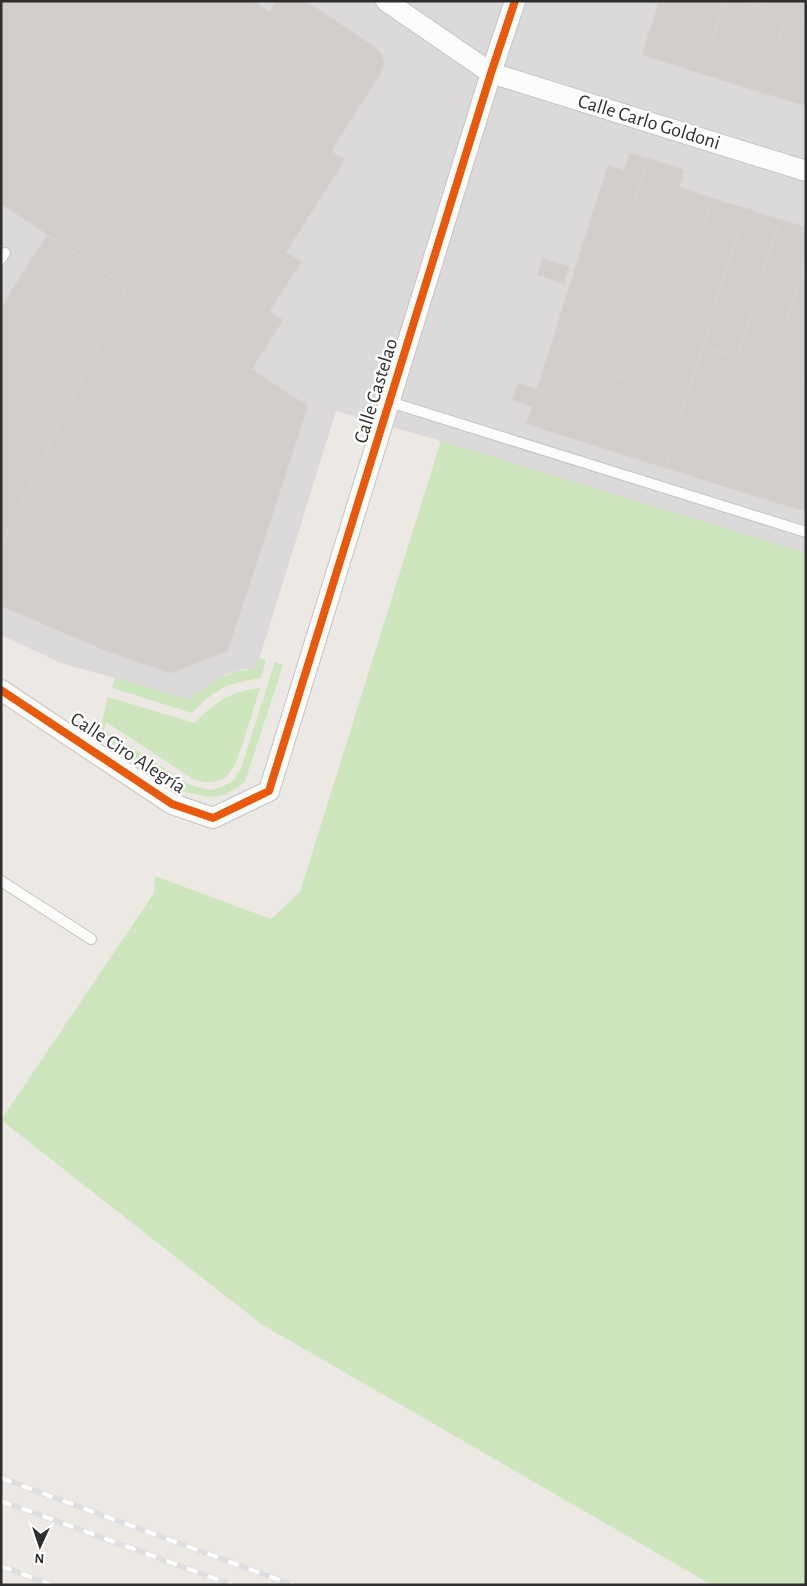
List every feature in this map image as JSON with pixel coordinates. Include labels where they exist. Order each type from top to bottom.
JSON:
[{"type":"street","points":[[386,1],[491,73]]},
{"type":"street","name":"Calle Castelao","points":[[269,791],[491,73],[515,1]]},
{"type":"street","name":"Calle Carlo Goldoni","points":[[491,73],[806,171]]},
{"type":"street","name":"Calle Ciro Alegría","points":[[1,690],[172,804],[213,818],[269,791]]},
{"type":"lane","name":"Calle Castelao","points":[[390,402],[806,532]]},
{"type":"lane","points":[[1,881],[91,939]]},
{"type":"shaded area","points":[[1,1],[806,1],[806,553],[441,441],[336,411],[256,669],[244,669],[227,674],[188,699],[61,663],[1,635]]},
{"type":"green space","points":[[441,441],[806,553],[806,1585],[712,1585],[261,1324],[1,1120],[154,893],[155,876],[271,919],[300,892]]},
{"type":"green space","points":[[259,658],[266,660],[261,678],[223,688],[208,698],[192,713],[112,688],[115,678],[188,699],[228,675],[256,669]]},
{"type":"green space","points":[[275,662],[283,665],[245,781],[236,789],[226,794],[211,797],[183,792],[99,735],[108,697],[195,723],[224,699],[240,692],[260,688],[235,764],[224,778],[216,782],[193,779],[106,722],[104,730],[190,785],[209,790],[219,788],[232,782],[241,768]]},
{"type":"building","points":[[1,1],[254,1],[270,12],[276,1],[306,1],[376,48],[382,55],[384,64],[381,73],[331,151],[345,160],[286,252],[301,262],[270,311],[283,320],[252,369],[1,204]]},
{"type":"building","points":[[648,1],[725,1],[702,74],[642,55],[658,4]]},
{"type":"building","points":[[725,1],[743,1],[787,15],[763,93],[702,74]]},
{"type":"building","points":[[743,1],[806,1],[806,21],[787,15]]},
{"type":"building","points":[[787,15],[806,21],[806,106],[763,93]]},
{"type":"building","points":[[629,153],[648,158],[632,210],[702,232],[712,198],[745,208],[703,346],[564,303],[608,165],[624,170]]},
{"type":"building","points":[[648,158],[684,170],[679,187],[712,198],[702,232],[632,210]]},
{"type":"building","points":[[745,208],[780,219],[737,357],[703,346]]},
{"type":"building","points":[[780,219],[806,227],[806,259],[772,368],[737,357]]},
{"type":"building","points":[[47,235],[127,287],[1,544],[1,307]]},
{"type":"building","points":[[543,258],[569,266],[564,284],[537,275]]},
{"type":"building","points":[[806,259],[806,379],[772,368]]},
{"type":"building","points":[[127,287],[308,406],[228,651],[170,673],[106,651],[1,606],[1,544]]},
{"type":"building","points":[[564,303],[703,346],[686,399],[548,355]]},
{"type":"building","points":[[703,346],[806,379],[806,512],[665,468]]},
{"type":"building","points":[[548,355],[617,377],[606,411],[537,389]]},
{"type":"building","points":[[617,377],[686,399],[665,468],[526,424],[532,407],[512,400],[518,383],[606,411]]},
{"type":"railway","points":[[1,1478],[293,1585]]},
{"type":"railway","points":[[1,1501],[233,1585]]},
{"type":"railway","points":[[1,1566],[52,1585]]},
{"type":"cycle path","points":[[1,690],[172,804],[213,818],[269,791],[491,73],[515,1]]}]
